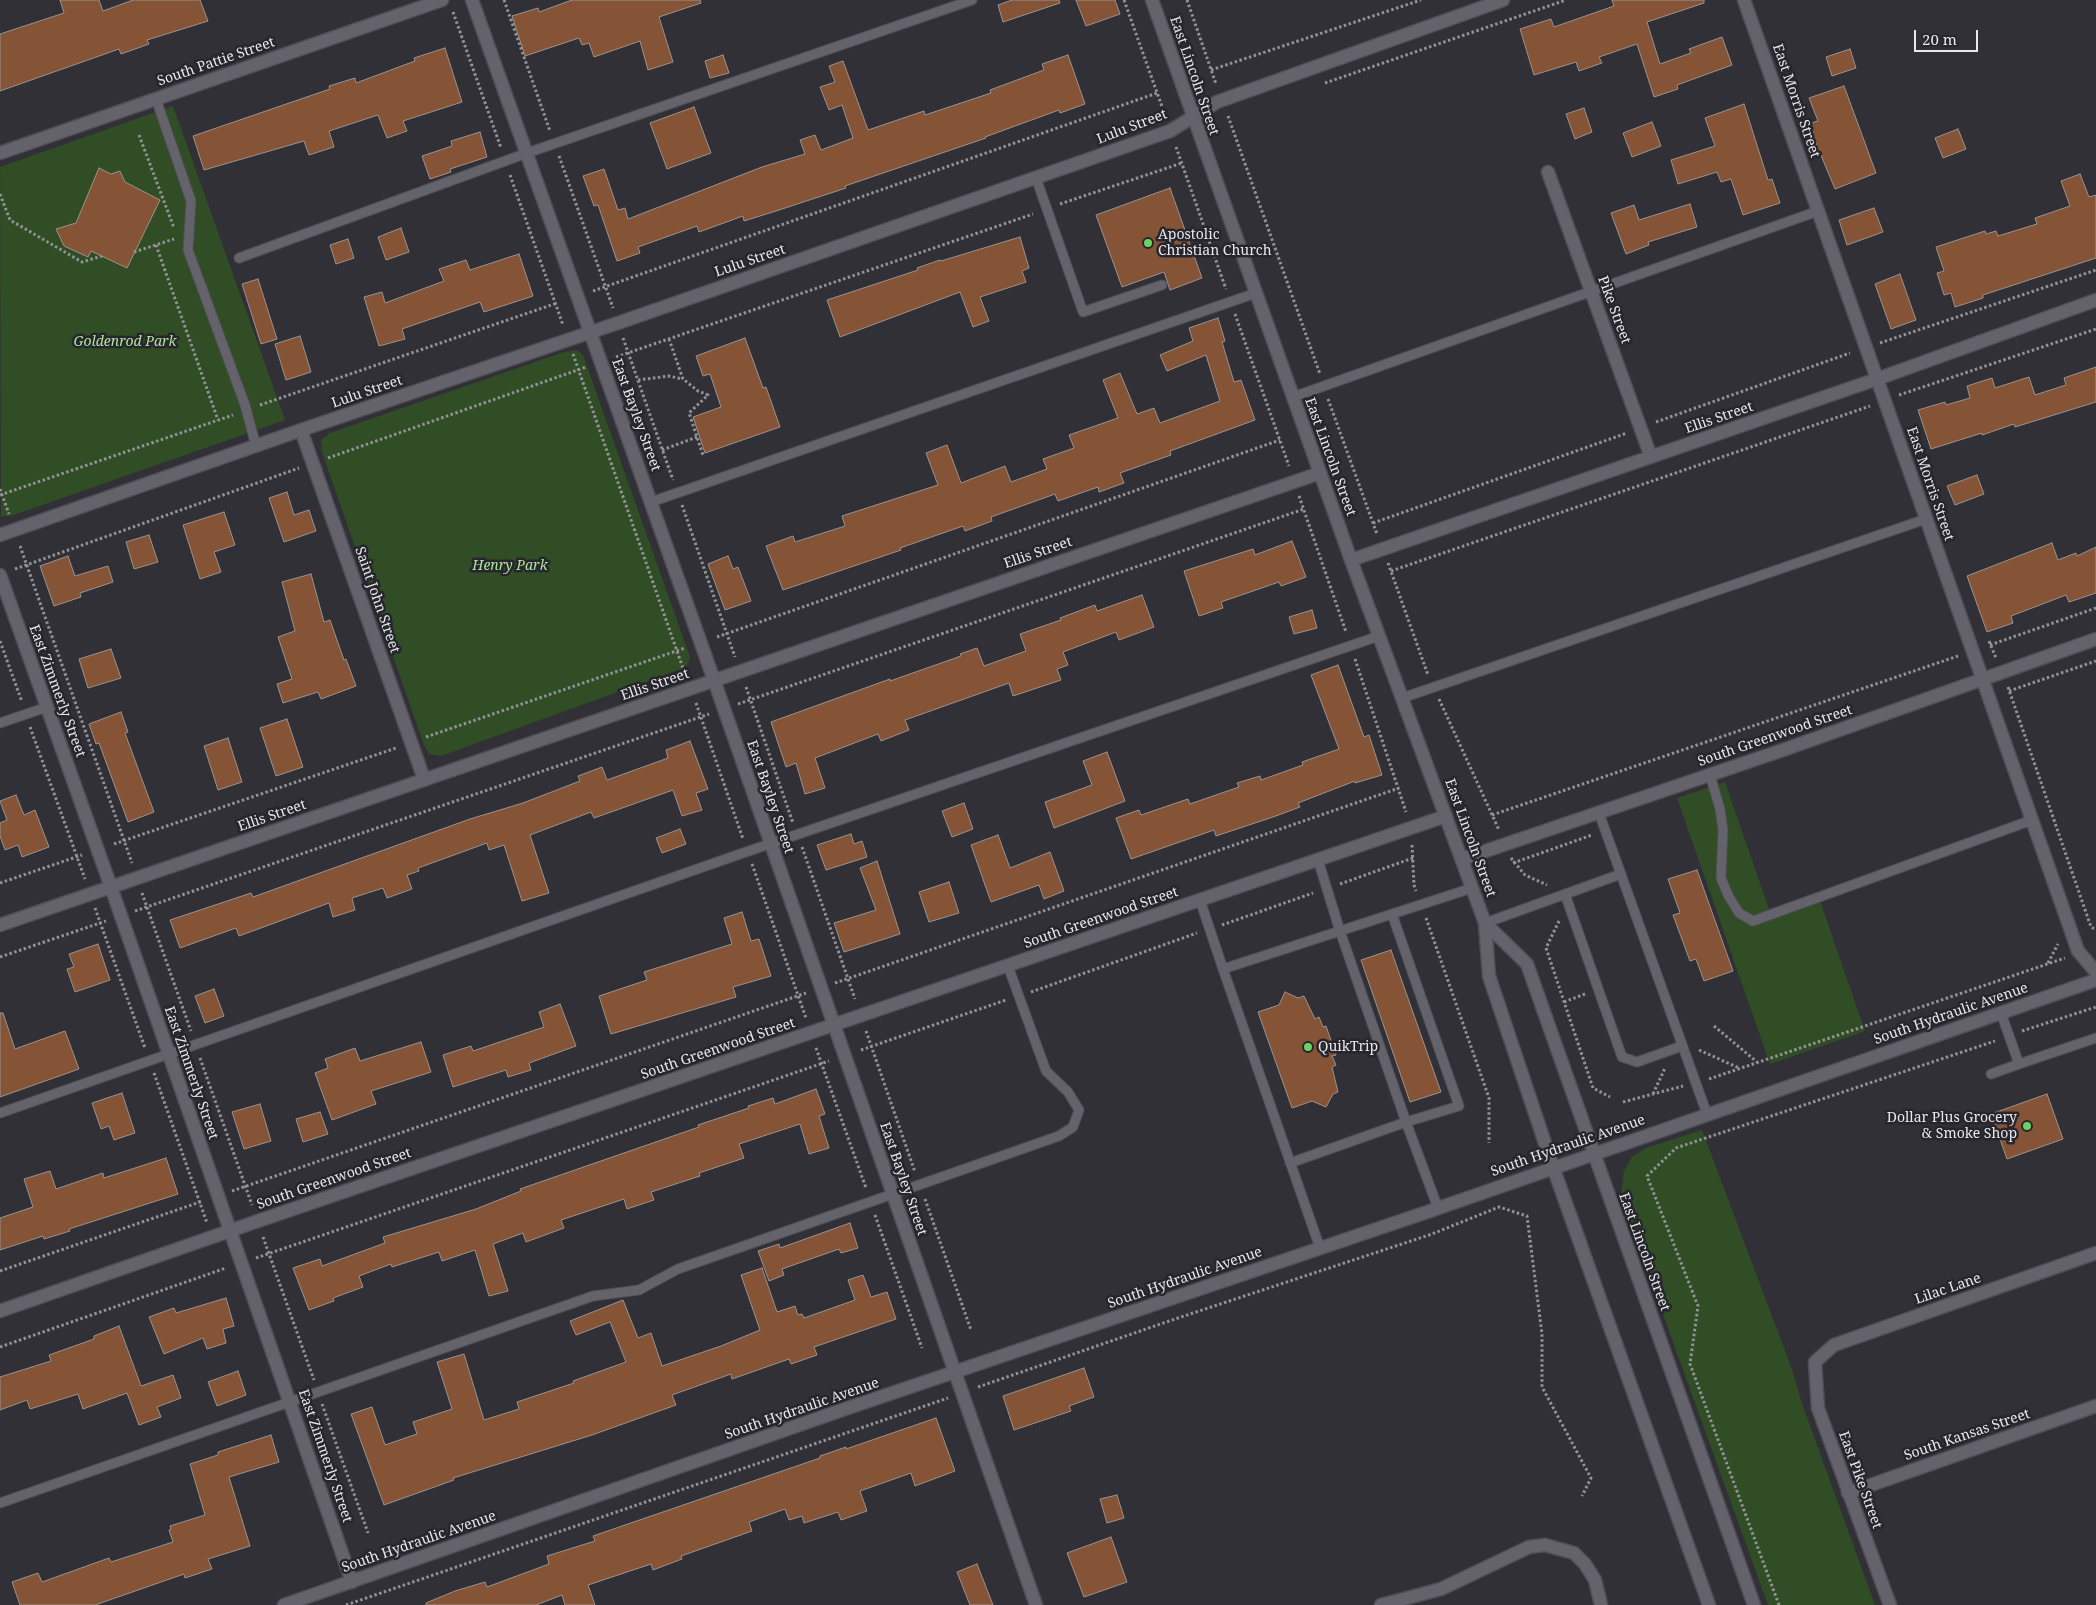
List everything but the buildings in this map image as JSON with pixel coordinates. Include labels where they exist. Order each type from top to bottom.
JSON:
[{"type":"street","name":"South Pattie Street","points":[[0,152],[442,0]]},
{"type":"street","name":"East Bayley Street","points":[[472,0],[724,708],[1036,1605]]},
{"type":"street","name":"East Lincoln Street","points":[[1152,0],[1351,560],[1485,923],[1489,976],[1553,1167],[1709,1605]]},
{"type":"street","name":"Lulu Street","points":[[0,535],[301,430],[591,333],[1170,131],[1217,102],[1503,0]]},
{"type":"street","name":"East Morris Street","points":[[1744,0],[2032,820],[2080,952],[2096,972]]},
{"type":"street","name":"Pike Street","points":[[1548,172],[1651,457]]},
{"type":"street","name":"Ellis Street","points":[[1351,560],[1877,379],[2096,300]]},
{"type":"street","name":"Saint John Street","points":[[301,430],[424,779]]},
{"type":"street","name":"Ellis Street","points":[[0,925],[1320,472]]},
{"type":"street","name":"East Zimmerly Street","points":[[0,575],[231,1230],[352,1582]]},
{"type":"street","name":"South Greenwood Street","points":[[1462,859],[1710,775],[2096,639]]},
{"type":"street","name":"South Greenwood Street","points":[[0,1311],[231,1230],[1446,816]]},
{"type":"street","name":"East Lincoln Street","points":[[1485,923],[1527,964],[1592,1153],[1754,1605]]},
{"type":"street","name":"South Hydraulic Avenue","points":[[284,1605],[954,1372],[1438,1208],[1592,1153],[2096,980]]},
{"type":"street","name":"Lilac Lane","points":[[1815,1362],[1834,1345],[2096,1253]]},
{"type":"street","name":"East Pike Street","points":[[1815,1362],[1818,1408],[1890,1605]]},
{"type":"street","name":"South Kansas Street","points":[[1848,1493],[2096,1406]]},
{"type":"street","points":[[1381,1605],[1441,1589],[1529,1547],[1545,1545],[1574,1553],[1595,1580],[1601,1605]]},
{"type":"lane","points":[[239,258],[527,154],[972,0]]},
{"type":"lane","points":[[156,99],[191,201],[188,250],[245,405],[256,446]]},
{"type":"lane","points":[[1036,178],[1083,312],[1162,285]]},
{"type":"lane","points":[[1293,397],[1818,211]]},
{"type":"lane","points":[[651,502],[1256,293]]},
{"type":"lane","points":[[1402,698],[1926,519]]},
{"type":"lane","points":[[0,1113],[770,844],[1379,636]]},
{"type":"lane","points":[[0,723],[47,707]]},
{"type":"lane","points":[[1710,775],[1720,809],[1723,830],[1721,878],[1728,895],[1739,913],[1753,921],[2032,820]]},
{"type":"lane","points":[[1599,812],[1707,1114]]},
{"type":"lane","points":[[1318,860],[1340,931],[1438,1208]]},
{"type":"lane","points":[[1485,923],[1621,874]]},
{"type":"lane","points":[[1223,970],[1472,888]]},
{"type":"lane","points":[[1566,894],[1622,1056],[1638,1062],[1682,1046]]},
{"type":"lane","points":[[1200,900],[1320,1248]]},
{"type":"lane","points":[[1290,1163],[1406,1122],[1459,1106],[1392,914]]},
{"type":"lane","points":[[0,1503],[593,1296],[639,1290],[678,1269],[1059,1136],[1073,1127],[1079,1110],[1068,1092],[1046,1071],[1008,966]]},
{"type":"lane","points":[[2001,1013],[2019,1064]]},
{"type":"lane","points":[[1991,1074],[2096,1038]]},
{"type":"path","points":[[1124,0],[1280,440],[1399,788],[1409,829],[1414,885],[1489,1098],[1489,1143]]},
{"type":"path","points":[[1211,70],[1421,0]]},
{"type":"path","points":[[1322,85],[1566,0]]},
{"type":"path","points":[[1228,117],[1237,114]]},
{"type":"path","points":[[139,135],[174,229]]},
{"type":"path","points":[[0,194],[10,220],[82,262],[102,256]]},
{"type":"path","points":[[134,252],[178,238]]},
{"type":"path","points":[[156,245],[218,420]]},
{"type":"path","points":[[1373,523],[1866,348],[2096,270]]},
{"type":"path","points":[[1391,572],[2096,328]]},
{"type":"path","points":[[669,339],[683,379]]},
{"type":"path","points":[[638,380],[669,376],[683,379],[698,391],[708,395],[689,413],[703,455]]},
{"type":"path","points":[[662,450],[697,437]]},
{"type":"path","points":[[0,883],[701,643],[1280,440]]},
{"type":"path","points":[[0,489],[368,1533]]},
{"type":"path","points":[[0,957],[1304,509]]},
{"type":"path","points":[[1492,815],[2096,608]]},
{"type":"path","points":[[0,641],[224,1269]]},
{"type":"path","points":[[0,1271],[1399,788]]},
{"type":"path","points":[[0,1347],[1019,996],[1413,858]]},
{"type":"path","points":[[1623,1102],[1696,1083],[1739,1069],[2080,952]]},
{"type":"path","points":[[1564,1002],[1588,993]]},
{"type":"path","points":[[1779,1605],[1690,1364],[1698,1306],[1647,1176],[1676,1148],[2096,1006]]},
{"type":"path","points":[[1714,1026],[1757,1063]]},
{"type":"path","points":[[1698,1050],[1739,1069]]},
{"type":"path","points":[[1653,1094],[1666,1067]]},
{"type":"path","points":[[346,1605],[1184,1316],[1432,1234],[1499,1207],[1527,1216],[1542,1334],[1542,1387],[1591,1478],[1582,1496]]},
{"type":"green space","name":"Goldenrod Park","points":[[173,106],[285,420],[11,516],[1,516],[0,167]]},
{"type":"green space","name":"Henry Park","points":[[577,350],[583,355],[690,657],[688,664],[681,669],[441,756],[429,754],[424,745],[322,452],[321,440],[330,433],[564,352]]},
{"type":"green space","points":[[1725,782],[1769,909],[1817,892],[1865,1031],[1770,1064],[1677,798]]},
{"type":"green space","points":[[1702,1130],[1793,1372],[1801,1401],[1875,1605],[1768,1605],[1621,1198],[1624,1171],[1632,1157],[1646,1148]]},
{"type":"place","name":"Apostolic Christian Church","points":[[1148,243]]},
{"type":"place","name":"QuikTrip","points":[[1308,1047]]},
{"type":"place","name":"Dollar Plus Grocery & Smoke Shop","points":[[2027,1126]]}]
